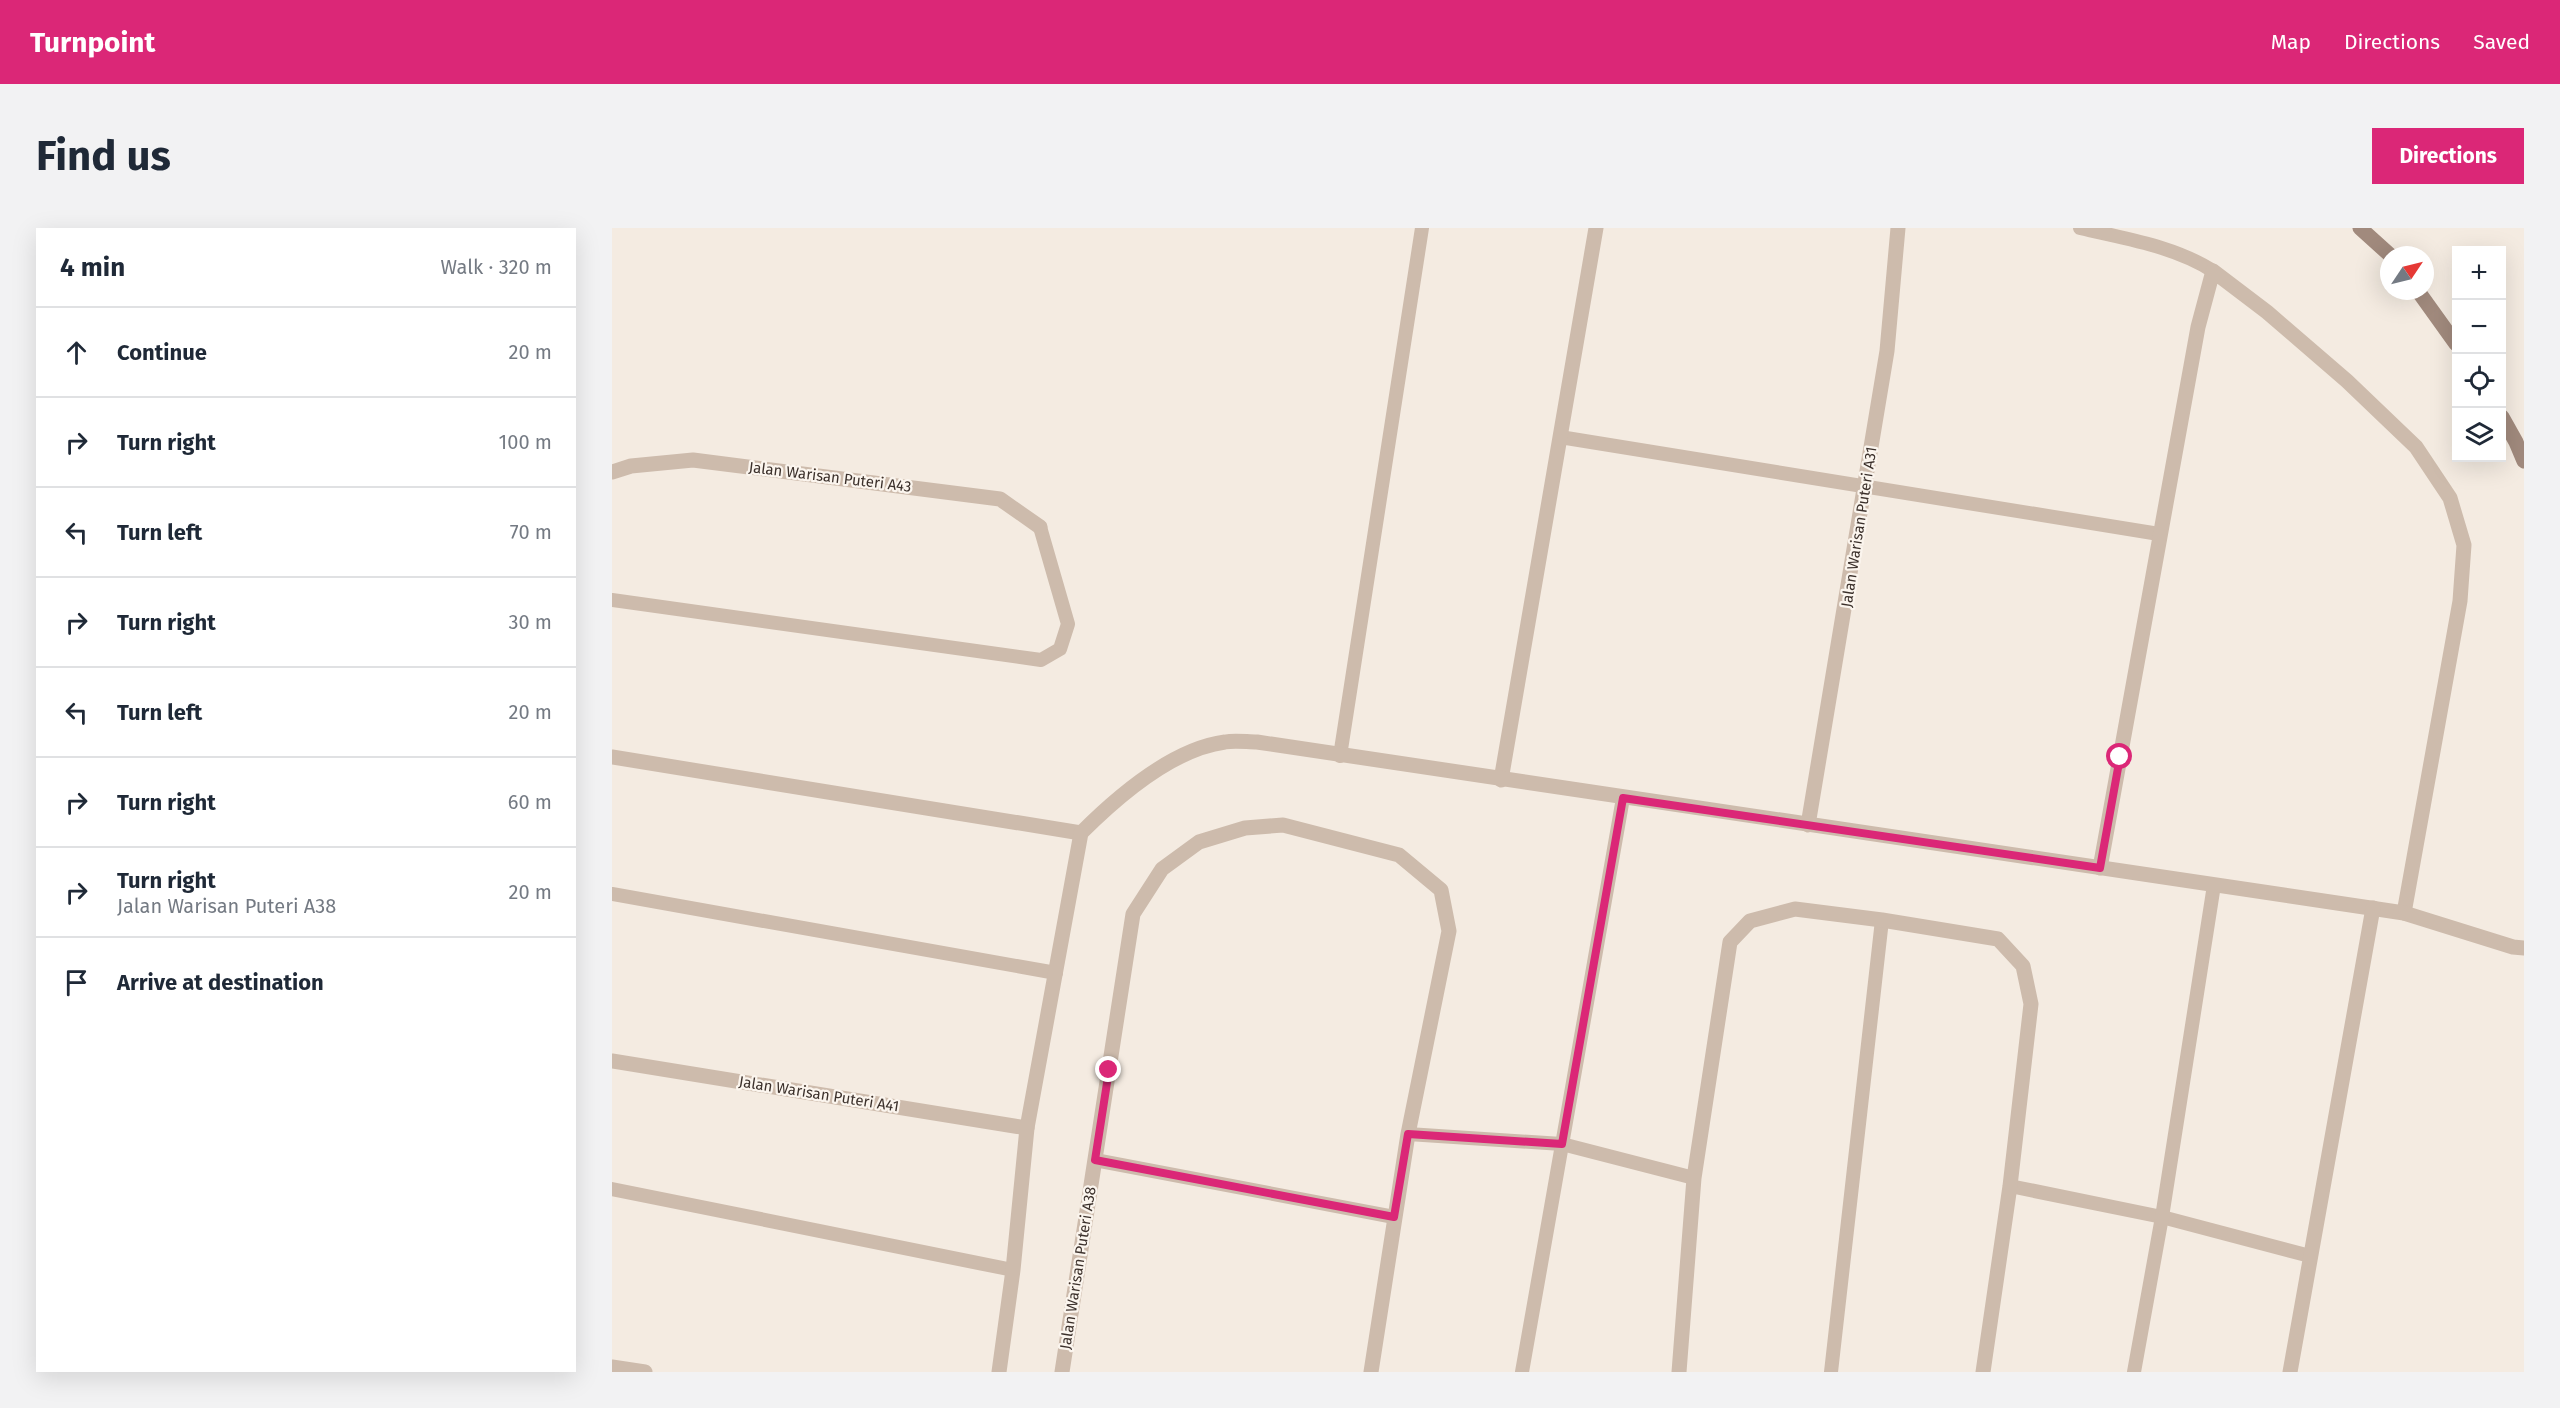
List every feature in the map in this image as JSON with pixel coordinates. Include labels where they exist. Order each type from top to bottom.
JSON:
[{"type":"main road","points":[[2360,228],[2380,246]]},
{"type":"main road","points":[[2425,300],[2452,337]]},
{"type":"main road","points":[[2506,424],[2524,461]]},
{"type":"street","points":[[1501,780],[1596,228]]},
{"type":"street","name":"Jalan Warisan Puteri A31","points":[[1808,825],[1887,351],[1898,228]]},
{"type":"street","points":[[2100,868],[2198,327],[2213,272],[2267,312],[2356,389],[2416,447],[2450,498],[2464,545],[2460,601],[2404,913]]},
{"type":"street","name":"Jalan Warisan Puteri A43","points":[[612,472],[631,466],[693,460],[1000,499],[1040,527]]},
{"type":"street","points":[[999,1372],[1013,1270],[1027,1128],[1081,833],[1103,811],[1178,756],[1225,742],[1257,742],[2373,908],[2404,913],[2513,947],[2524,948]]},
{"type":"street","points":[[612,757],[1081,833]]},
{"type":"street","name":"Jalan Warisan Puteri A38","points":[[1062,1372],[1133,914],[1162,870],[1199,842],[1245,828],[1283,825],[1399,855],[1441,890],[1449,931],[1408,1134]]},
{"type":"street","points":[[2290,1372],[2373,908]]},
{"type":"street","points":[[1679,1372],[1694,1179],[1730,942],[1750,921],[1796,909],[1998,939],[2023,966],[2031,1004],[2010,1186],[1983,1372]]},
{"type":"street","name":"Jalan Warisan Puteri A41","points":[[612,1061],[1027,1128]]},
{"type":"street","points":[[1371,1372],[1408,1134]]},
{"type":"street","points":[[612,1367],[645,1372]]},
{"type":"lane","points":[[1340,756],[1422,228]]},
{"type":"lane","points":[[2080,228],[2157,247],[2194,259],[2213,272]]},
{"type":"lane","points":[[1560,437],[2159,534]]},
{"type":"lane","points":[[612,600],[1041,660],[1060,649],[1068,624],[1040,527]]},
{"type":"lane","points":[[1522,1372],[1623,798]]},
{"type":"lane","points":[[2134,1372],[2162,1217],[2214,885]]},
{"type":"lane","points":[[612,894],[1056,973]]},
{"type":"lane","points":[[1831,1372],[1882,920]]},
{"type":"lane","points":[[1408,1134],[1562,1144],[1694,1179]]},
{"type":"lane","points":[[1095,1160],[1394,1217]]},
{"type":"lane","points":[[2010,1186],[2162,1217],[2310,1256]]},
{"type":"lane","points":[[612,1189],[1013,1270]]},
{"type":"route","points":[[1109,1070],[1095,1160],[1394,1217],[1408,1134],[1562,1144],[1623,798],[2100,868],[2120,757]]}]
